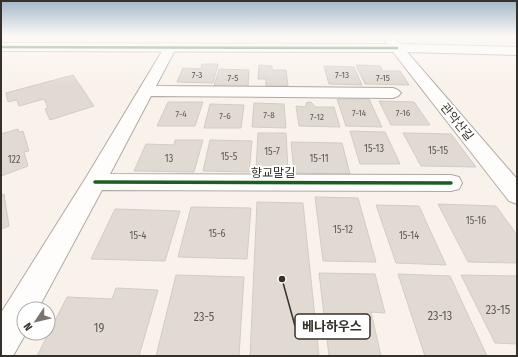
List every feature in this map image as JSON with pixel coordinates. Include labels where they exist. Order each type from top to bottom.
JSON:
[{"type":"street","points":[[1,344],[95,182],[168,53]]},
{"type":"street","name":"관악산길","points":[[401,53],[517,195]]},
{"type":"street","points":[[147,91],[393,93]]},
{"type":"street","name":"향교말길","points":[[95,182],[451,183]]},
{"type":"building","points":[[202,64],[218,64],[213,83],[177,82],[183,68],[201,69]]},
{"type":"building","points":[[259,65],[272,66],[272,70],[286,70],[288,86],[266,86],[266,79],[258,79]]},
{"type":"building","points":[[356,65],[380,66],[383,71],[400,71],[409,85],[365,84]]},
{"type":"building","points":[[324,66],[354,67],[362,85],[329,84]]},
{"type":"building","points":[[219,69],[249,70],[248,87],[214,86]]},
{"type":"building","points":[[73,75],[94,106],[50,120],[45,109],[48,108],[44,99],[19,106],[17,100],[8,102],[6,93]]},
{"type":"building","points":[[337,99],[369,99],[382,127],[346,126]]},
{"type":"building","points":[[379,101],[414,102],[430,125],[391,125]]},
{"type":"building","points":[[168,102],[203,102],[195,126],[157,126]]},
{"type":"building","points":[[309,102],[315,107],[334,107],[340,127],[299,126],[296,106],[306,107],[306,103]]},
{"type":"building","points":[[254,103],[284,104],[286,128],[252,127]]},
{"type":"building","points":[[210,104],[244,105],[241,128],[204,128]]},
{"type":"building","points":[[18,129],[19,132],[23,131],[29,151],[24,152],[28,166],[1,176],[1,134]]},
{"type":"building","points":[[350,131],[385,132],[400,164],[360,164]]},
{"type":"building","points":[[258,133],[286,133],[288,170],[256,169]]},
{"type":"building","points":[[403,133],[451,134],[476,167],[421,166]]},
{"type":"building","points":[[175,140],[203,140],[194,172],[134,171],[146,144],[174,145]]},
{"type":"building","points":[[210,140],[252,141],[249,172],[203,171]]},
{"type":"building","points":[[291,142],[342,143],[350,174],[294,173]]},
{"type":"building","points":[[4,194],[9,226],[1,229],[1,195]]},
{"type":"building","points":[[315,197],[358,198],[376,262],[323,261]]},
{"type":"building","points":[[257,202],[303,203],[319,356],[250,356]]},
{"type":"building","points":[[438,204],[496,206],[517,235],[517,263],[468,262]]},
{"type":"building","points":[[376,205],[419,206],[446,265],[396,263]]},
{"type":"building","points":[[191,207],[251,208],[247,259],[178,257]]},
{"type":"building","points":[[115,209],[180,211],[165,261],[91,259]]},
{"type":"building","points":[[319,273],[375,274],[385,313],[371,312],[381,356],[329,356]]},
{"type":"building","points":[[398,274],[450,276],[487,356],[425,356]]},
{"type":"building","points":[[176,275],[244,277],[239,356],[156,356]]},
{"type":"building","points":[[461,275],[517,276],[517,344],[495,343]]},
{"type":"building","points":[[116,288],[158,290],[139,356],[37,356],[45,341],[56,341],[56,319],[67,297],[112,299]]},
{"type":"cycle path","points":[[95,182],[451,183]]},
{"type":"place","name":"베나하우스","points":[[282,279]]}]
